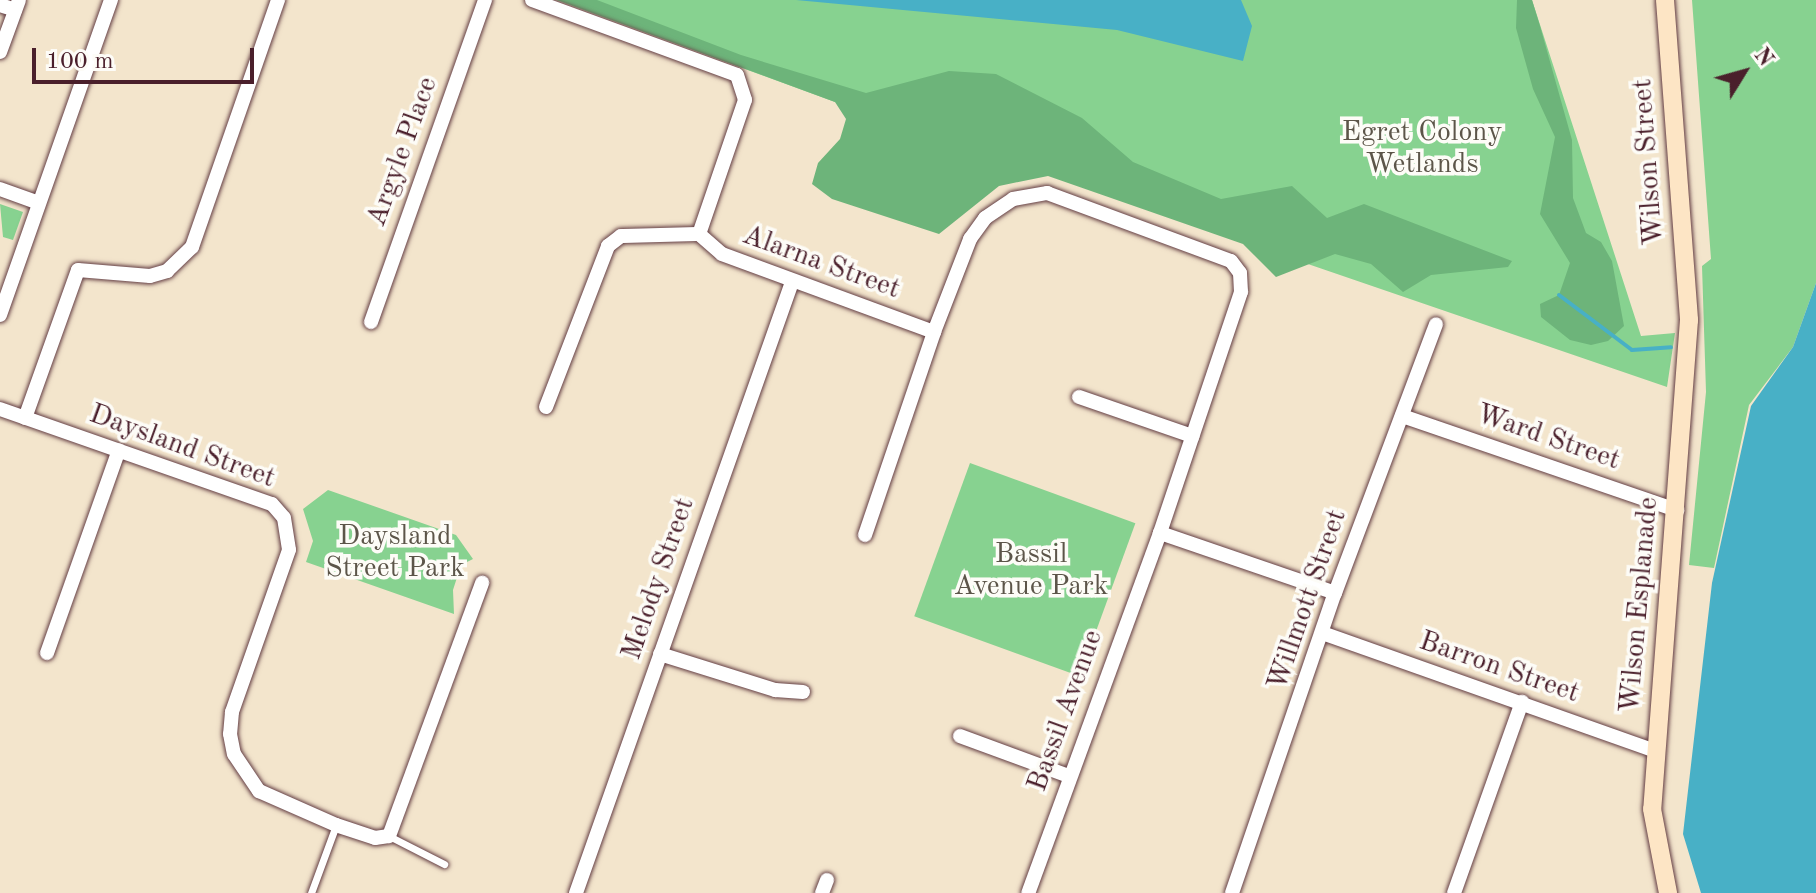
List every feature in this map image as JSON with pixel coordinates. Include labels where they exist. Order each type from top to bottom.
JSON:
[{"type":"street","points":[[0,315],[111,0]]},
{"type":"street","points":[[25,418],[78,270],[150,276],[167,271],[192,247],[278,0]]},
{"type":"street","name":"Argyle Place","points":[[371,322],[485,0]]},
{"type":"street","points":[[532,0],[737,75],[745,100],[699,234],[621,236],[608,246],[546,407]]},
{"type":"street","name":"Wilson Street","points":[[1665,0],[1689,320]]},
{"type":"street","points":[[0,5],[17,5],[0,52]]},
{"type":"street","points":[[0,189],[39,203]]},
{"type":"street","name":"Bassil Avenue","points":[[934,332],[970,239],[985,218],[1024,197],[1047,193],[1231,261],[1240,273],[1241,292],[1160,533],[1028,893]]},
{"type":"street","name":"Alarna Street","points":[[699,234],[722,254],[934,332]]},
{"type":"street","name":"Melody Street","points":[[576,893],[792,282]]},
{"type":"street","name":"Wilson Esplanade","points":[[1668,893],[1654,829],[1656,751],[1677,510],[1689,320]]},
{"type":"street","name":"Willmott Street","points":[[1232,893],[1325,634],[1335,593],[1436,324]]},
{"type":"street","points":[[865,535],[934,332]]},
{"type":"street","points":[[1079,397],[1192,436]]},
{"type":"street","name":"Daysland Street","points":[[0,409],[272,504],[284,518],[289,550],[232,712],[230,734],[234,754],[259,791],[276,803],[375,838],[389,836]]},
{"type":"street","name":"Ward Street","points":[[1402,416],[1677,510]]},
{"type":"street","points":[[47,653],[119,450]]},
{"type":"street","points":[[1160,533],[1335,593]]},
{"type":"street","points":[[389,836],[482,583]]},
{"type":"street","name":"Barron Street","points":[[1325,634],[1656,751]]},
{"type":"street","points":[[660,654],[775,690],[803,692]]},
{"type":"street","points":[[1454,893],[1522,702]]},
{"type":"street","points":[[960,736],[1069,776]]},
{"type":"lane","points":[[311,893],[336,825]]},
{"type":"lane","name":"Daysland Street","points":[[389,836],[444,864]]},
{"type":"green space","name":"Egret Colony Wetlands","points":[[556,0],[1532,0],[1641,336],[1675,333],[1667,387],[835,102]]},
{"type":"green space","points":[[558,0],[597,0],[741,55],[866,93],[949,71],[996,74],[1082,118],[1133,162],[1221,199],[1292,186],[1327,218],[1364,204],[1512,261],[1508,267],[1431,275],[1403,292],[1371,264],[1335,254],[1276,277],[1243,244],[1048,176],[999,186],[939,234],[832,199],[812,184],[818,163],[840,139],[846,119],[835,102]]},
{"type":"green space","points":[[1517,0],[1532,0],[1540,26],[1572,140],[1573,198],[1586,233],[1601,242],[1612,261],[1624,326],[1608,341],[1591,345],[1570,340],[1541,317],[1540,304],[1559,295],[1570,263],[1540,214],[1555,137],[1533,89],[1516,28]]},
{"type":"green space","points":[[1692,0],[1816,0],[1816,283],[1793,347],[1749,405],[1714,568],[1689,565],[1706,392],[1702,266],[1711,259]]},
{"type":"green space","points":[[0,204],[23,212],[13,240],[3,237]]},
{"type":"green space","name":"Bassil Avenue Park","points":[[970,463],[1135,523],[1080,676],[914,616]]},
{"type":"green space","name":"Daysland Street Park","points":[[328,490],[456,535],[473,559],[461,565],[453,590],[454,614],[306,562],[313,541],[303,509]]},
{"type":"water","points":[[796,0],[1241,0],[1252,26],[1243,61],[1117,30]]},
{"type":"water","points":[[1816,283],[1816,893],[1701,893],[1683,834],[1712,583],[1751,406],[1793,347]]},
{"type":"waterway","points":[[1559,295],[1632,350],[1671,347]]}]
